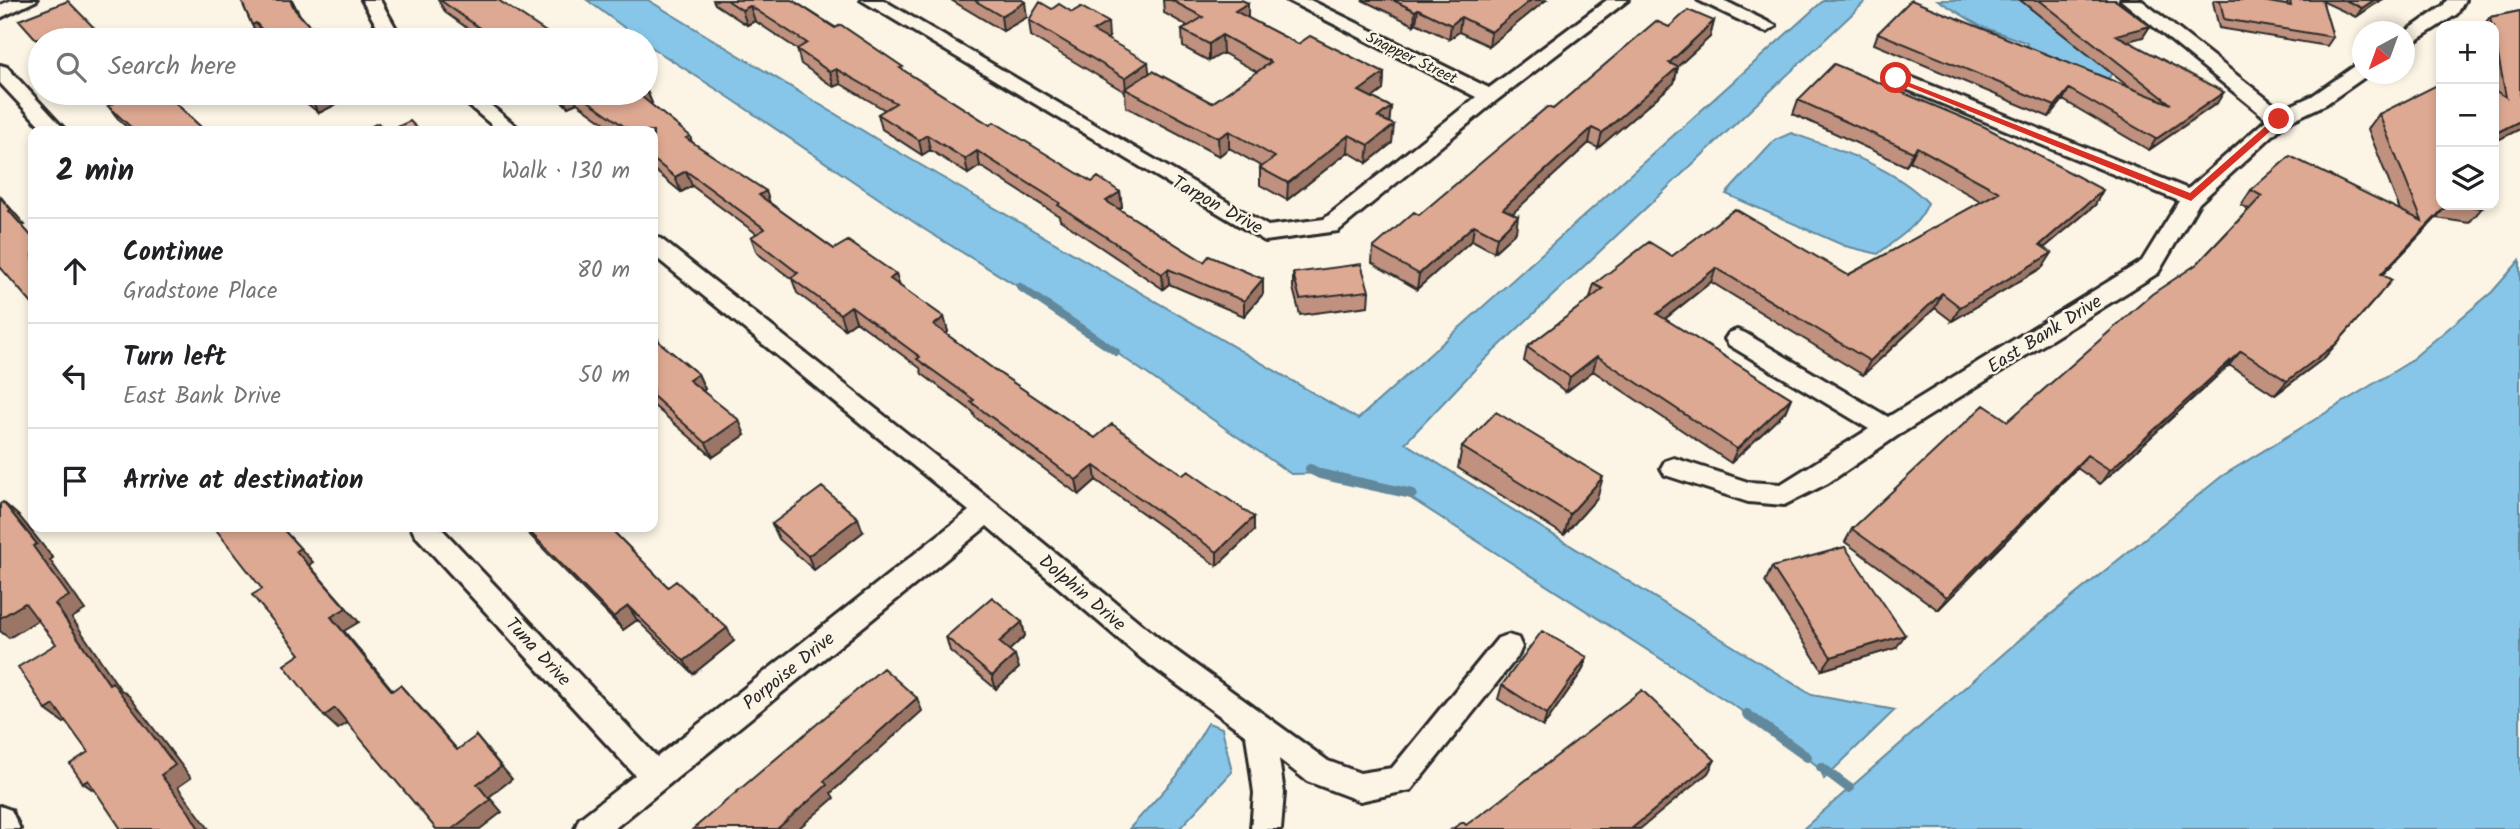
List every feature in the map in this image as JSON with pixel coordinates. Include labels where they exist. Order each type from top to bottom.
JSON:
[{"type":"street","points":[[0,12],[28,0]]},
{"type":"street","points":[[371,0],[387,28]]},
{"type":"street","name":"Tarpon Drive","points":[[870,0],[1265,234],[1330,226],[1490,96],[1619,0]]},
{"type":"street","name":"Snapper Street","points":[[1296,0],[1490,96]]},
{"type":"street","points":[[1707,0],[1767,26]]},
{"type":"street","points":[[2130,0],[2279,119]]},
{"type":"street","points":[[2415,34],[2450,10],[2456,0]]},
{"type":"street","points":[[0,71],[28,101]]},
{"type":"street","name":"East Bank Drive","points":[[1674,468],[1748,492],[1784,495],[1819,476],[1888,429],[2150,267],[2191,198],[2279,119],[2319,100],[2352,77]]},
{"type":"street","points":[[1896,78],[2191,198]]},
{"type":"street","points":[[32,105],[51,126]]},
{"type":"street","points":[[479,105],[506,126]]},
{"type":"street","name":"Dolphin Drive","points":[[658,248],[987,511],[1151,649],[1318,771],[1360,787],[1400,780],[1508,647]]},
{"type":"street","points":[[1737,339],[1888,429]]},
{"type":"street","name":"Porpoise Drive","points":[[590,829],[987,511]]},
{"type":"street","name":"Tuna Drive","points":[[429,532],[655,776]]},
{"type":"street","points":[[1259,727],[1269,793],[1266,829]]},
{"type":"street","points":[[0,820],[5,829]]},
{"type":"water","points":[[587,0],[648,0],[888,146],[1358,419],[1824,0],[1867,0],[1479,365],[1405,443],[1812,695],[1895,710],[1824,779],[1820,768],[1767,727],[1398,490],[1336,473],[1291,474],[1042,301],[927,231],[658,51],[658,28],[625,28]]},
{"type":"water","points":[[1938,0],[2021,0],[2113,72],[2105,83],[2026,56],[2027,43],[1980,26]]},
{"type":"water","points":[[1791,133],[1864,160],[1899,179],[1928,203],[1924,212],[1906,232],[1878,254],[1845,246],[1726,194],[1775,140]]},
{"type":"water","points":[[2520,260],[2520,829],[1803,829],[2018,641],[2222,476],[2406,364],[2492,292]]},
{"type":"water","points":[[1208,723],[1222,728],[1232,772],[1179,829],[1129,829],[1177,776]]},
{"type":"building","points":[[241,0],[290,0],[311,28],[260,28],[256,23],[252,25]]},
{"type":"building","points":[[440,0],[498,0],[540,28],[480,28]]},
{"type":"building","points":[[727,0],[792,0],[835,28],[841,25],[903,67],[900,68],[990,125],[994,122],[1092,182],[1098,177],[1120,192],[1106,201],[1204,262],[1209,256],[1263,279],[1244,301],[1168,269],[1162,274],[1058,205],[1060,203],[977,151],[965,159],[927,135],[919,140],[878,114],[896,103],[836,69],[830,72],[797,49],[807,43],[750,6],[742,10]]},
{"type":"building","points":[[974,0],[1022,0],[1025,2],[1001,16]]},
{"type":"building","points":[[1171,0],[1241,0],[1248,3],[1235,11],[1298,44],[1310,36],[1384,73],[1359,91],[1391,107],[1378,117],[1394,125],[1369,145],[1349,135],[1288,183],[1260,168],[1275,157],[1229,131],[1218,138],[1125,89],[1153,71],[1212,103],[1271,62],[1222,35],[1209,44],[1182,30],[1203,17]]},
{"type":"building","points":[[1393,0],[1531,0],[1491,32],[1461,17],[1451,25]]},
{"type":"building","points":[[1911,0],[2171,104],[2039,0],[2115,0],[2150,26],[2116,35],[2224,92],[2156,139],[2069,89],[2055,106],[1878,33]]},
{"type":"building","points":[[2220,0],[2257,0],[2291,6],[2290,0],[2322,0],[2333,37],[2224,19]]},
{"type":"building","points":[[2345,0],[2374,0],[2362,8]]},
{"type":"building","points":[[68,1],[94,28],[28,30],[19,20]]},
{"type":"building","points":[[1040,2],[1052,9],[1059,4],[1072,12],[1081,7],[1108,22],[1093,31],[1148,62],[1125,78],[1029,20]]},
{"type":"building","points":[[1688,10],[1714,21],[1669,63],[1678,67],[1602,133],[1592,128],[1503,209],[1518,216],[1497,237],[1474,225],[1419,274],[1373,248],[1414,212],[1419,215],[1547,107],[1553,109],[1656,21],[1669,27]]},
{"type":"building","points":[[2520,11],[2520,121],[2499,132],[2499,93],[2506,97],[2499,60],[2499,21],[2491,21],[2490,17]]},
{"type":"building","points":[[1834,64],[1985,127],[2103,190],[2040,245],[2052,253],[1960,307],[1942,293],[1870,361],[1716,268],[1657,314],[1791,398],[1737,449],[1597,356],[1570,377],[1527,347],[1603,289],[1594,284],[1649,242],[1672,256],[1735,209],[1848,275],[1999,192],[1917,147],[1913,152],[1798,100]]},
{"type":"building","points":[[2436,86],[2436,210],[2442,210],[2381,274],[2392,280],[2336,344],[2287,381],[2241,351],[2110,470],[2087,455],[1947,597],[1852,529],[1984,405],[2008,421],[2152,294],[2197,264],[2262,196],[2251,190],[2290,156],[2422,221],[2379,114]]},
{"type":"building","points":[[178,105],[200,126],[130,126],[108,106]]},
{"type":"building","points":[[594,105],[652,105],[690,136],[686,138],[766,191],[759,195],[834,249],[848,241],[896,274],[890,279],[944,317],[934,325],[996,371],[1095,438],[1112,424],[1183,475],[1188,471],[1254,517],[1217,552],[1094,466],[1076,480],[971,402],[974,400],[851,306],[840,314],[791,278],[798,273],[751,237],[765,229],[686,171],[675,177],[658,163],[658,126],[624,126]]},
{"type":"building","points":[[410,121],[415,126],[400,126]]},
{"type":"building","points":[[0,197],[28,232],[28,299],[0,267]]},
{"type":"building","points":[[1361,264],[1369,291],[1300,299],[1293,273]]},
{"type":"building","points":[[658,341],[698,374],[689,380],[739,420],[706,443],[658,400]]},
{"type":"building","points":[[1496,412],[1603,477],[1570,514],[1462,447]]},
{"type":"building","points":[[822,487],[858,518],[808,556],[772,524]]},
{"type":"building","points":[[3,502],[37,544],[33,546],[69,596],[55,604],[109,684],[112,682],[175,765],[161,775],[199,829],[121,829],[88,780],[83,783],[70,764],[88,752],[54,705],[46,710],[18,667],[56,644],[25,603],[0,618],[0,504]]},
{"type":"building","points":[[218,532],[286,532],[300,548],[296,551],[346,608],[331,617],[392,691],[400,685],[457,750],[476,736],[501,767],[477,784],[490,800],[452,829],[436,829],[335,708],[324,716],[284,665],[300,654],[252,595],[262,589]]},
{"type":"building","points":[[530,532],[614,532],[668,587],[676,581],[727,628],[684,661],[628,606],[613,617]]},
{"type":"building","points":[[1845,547],[1905,635],[1831,657],[1772,567]]},
{"type":"building","points":[[992,597],[1022,622],[999,642],[1015,655],[992,676],[946,637]]},
{"type":"building","points":[[1542,631],[1587,657],[1547,714],[1502,685]]},
{"type":"building","points":[[883,668],[917,698],[824,781],[827,785],[777,829],[693,829]]},
{"type":"building","points":[[1642,690],[1715,760],[1631,829],[1452,829],[1463,822],[1466,825],[1491,807]]},
{"type":"waterway","points":[[1020,287],[1116,352]]},
{"type":"waterway","points":[[1310,469],[1320,474],[1412,494]]},
{"type":"waterway","points":[[1747,714],[1807,757]]},
{"type":"waterway","points":[[1821,767],[1849,788]]},
{"type":"route","points":[[1896,78],[2191,198],[2279,119]]}]
